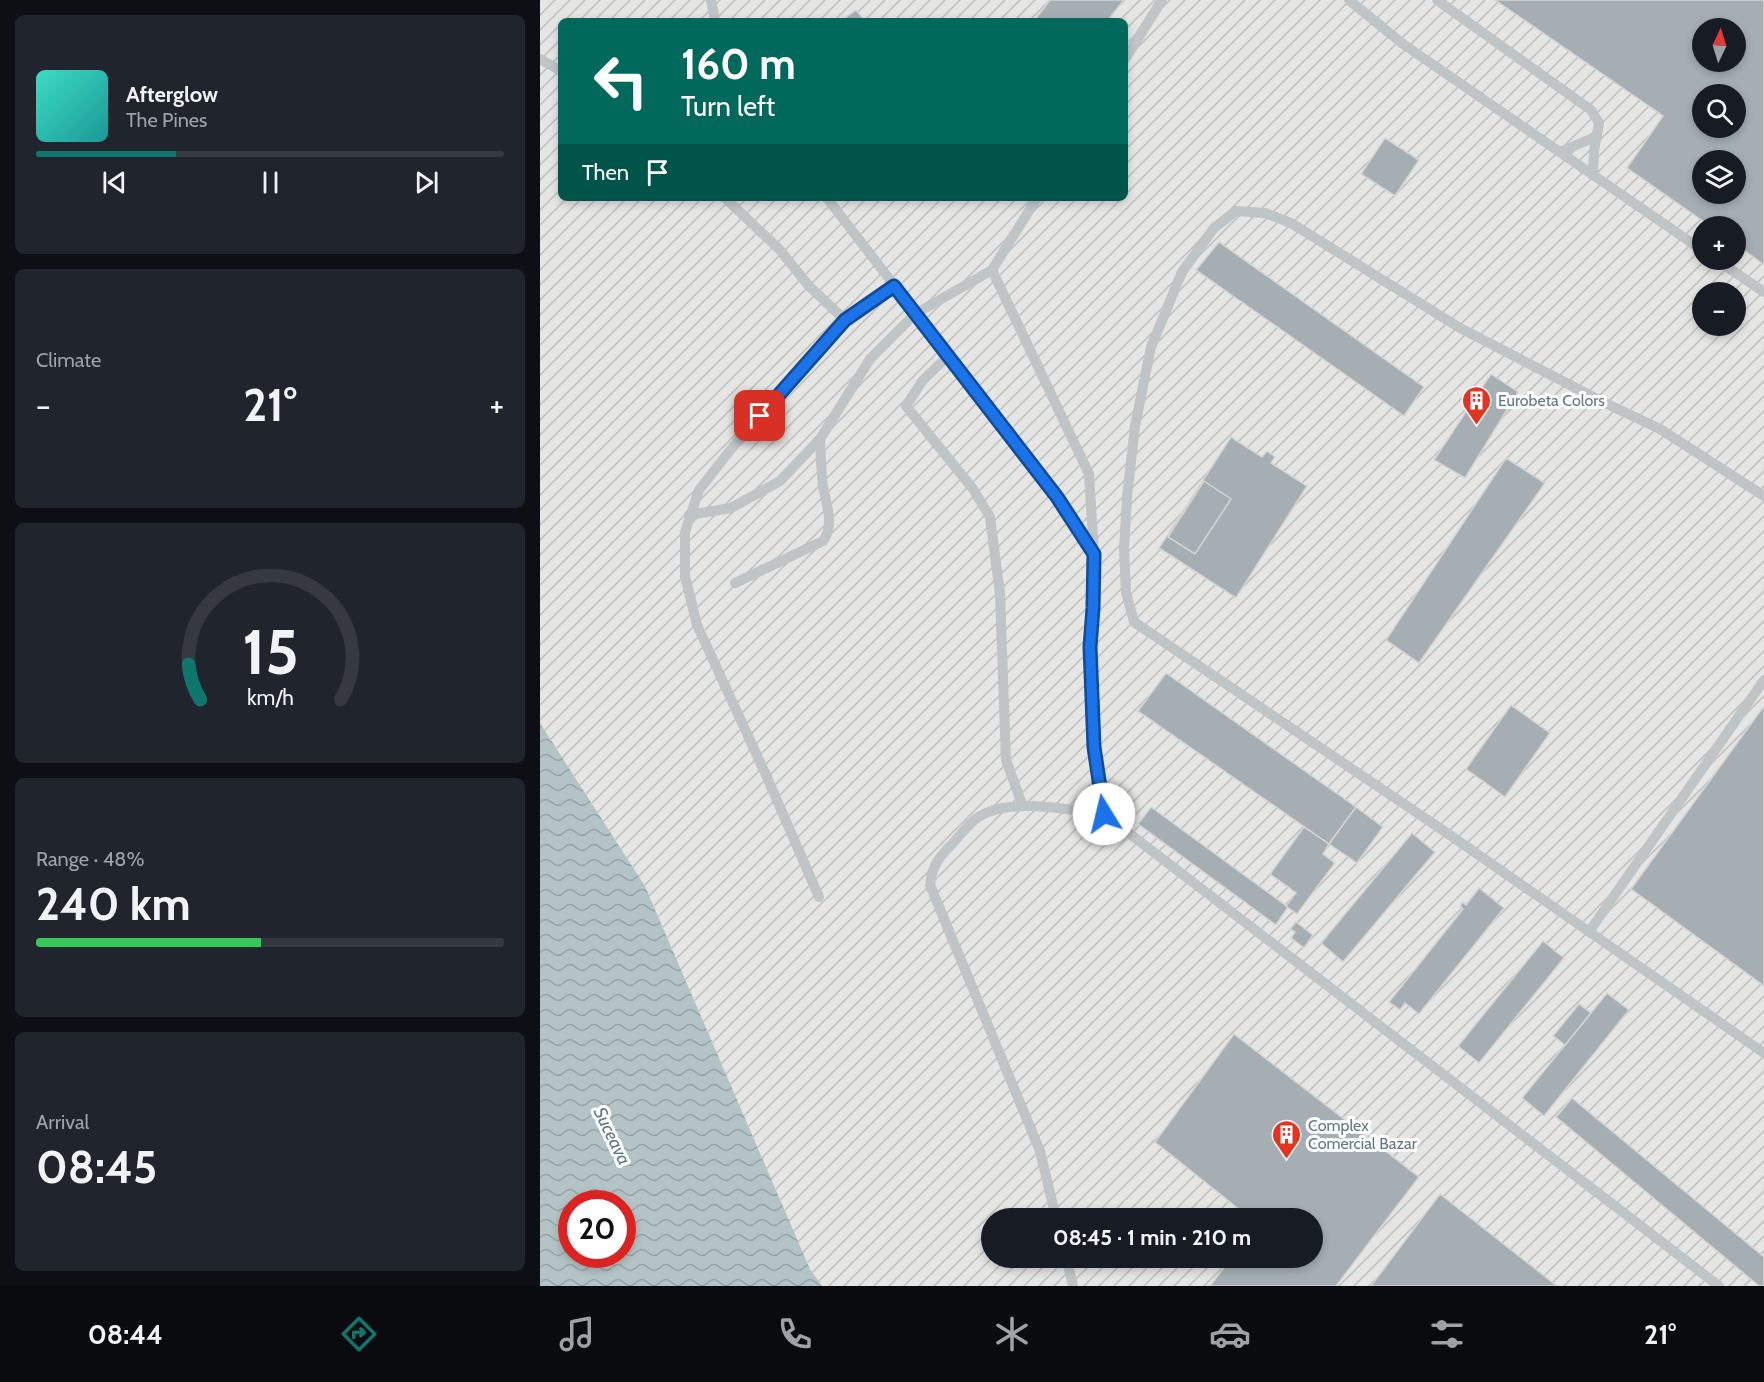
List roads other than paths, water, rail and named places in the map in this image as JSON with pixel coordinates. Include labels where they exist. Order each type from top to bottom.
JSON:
[{"type":"lane","points":[[711,0],[714,18]]},
{"type":"lane","points":[[1128,54],[1162,0]]},
{"type":"lane","points":[[1349,0],[1403,44],[1692,243]]},
{"type":"lane","points":[[1437,0],[1592,110],[1599,123],[1593,175]]},
{"type":"lane","points":[[540,59],[558,69]]},
{"type":"lane","points":[[1560,152],[1596,136]]},
{"type":"lane","points":[[728,201],[779,249],[808,286],[845,320]]},
{"type":"lane","points":[[829,201],[1057,497],[1094,554]]},
{"type":"lane","points":[[689,515],[730,508],[780,481],[820,439],[870,359],[915,314],[992,270],[1035,201]]},
{"type":"lane","points":[[1764,496],[1660,429],[1460,328],[1291,223],[1265,213],[1236,211],[1214,228],[1182,272],[1151,347],[1135,426],[1124,549],[1126,592],[1134,622],[1444,831],[1764,1053]]},
{"type":"lane","points":[[992,270],[1089,474],[1094,554],[1090,647],[1094,747],[1104,814]]},
{"type":"lane","points":[[1732,270],[1764,292]]},
{"type":"lane","points":[[819,897],[697,625],[685,576],[685,532],[699,490],[732,448],[845,320],[894,286]]},
{"type":"lane","points":[[948,356],[923,380],[906,406],[973,489],[990,518],[1000,594],[1006,760],[1022,804]]},
{"type":"lane","points":[[735,583],[824,541],[828,534],[829,514],[823,487],[820,439]]},
{"type":"lane","points":[[1589,932],[1764,680]]},
{"type":"lane","points":[[1054,1208],[1040,1151],[930,885],[931,870],[948,847],[974,820],[994,811],[1022,804],[1104,814],[1719,1286]]},
{"type":"lane","points":[[1069,1268],[1073,1286]]},
{"type":"water","name":"Suceava","points":[[540,723],[645,886],[810,1269],[822,1286],[540,1286]]},
{"type":"place","name":"Eurobeta Colors","points":[[1477,426]]},
{"type":"place","name":"Complex Comercial Bazar","points":[[1287,1160]]}]
